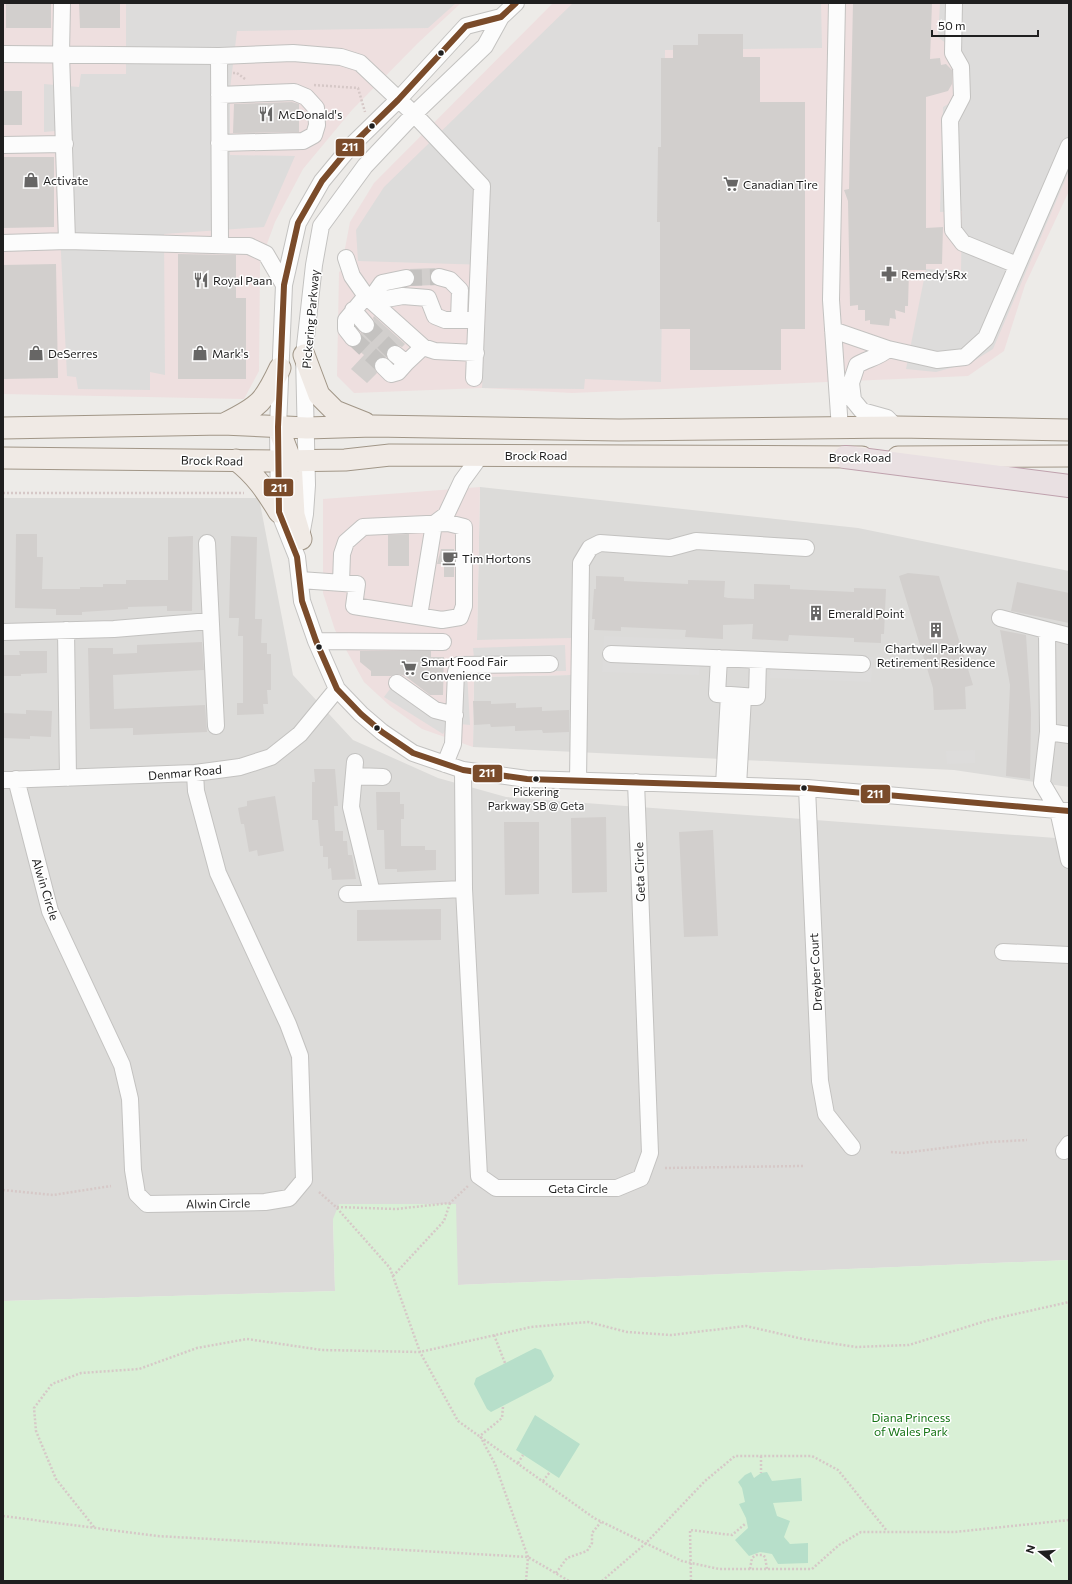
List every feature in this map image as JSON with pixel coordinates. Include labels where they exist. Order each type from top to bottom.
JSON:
[{"type":"highway","points":[[845,457],[1069,486]]},
{"type":"main road","points":[[304,355],[319,395],[335,411],[373,426]]},
{"type":"main road","points":[[223,424],[251,411],[267,395],[280,368]]},
{"type":"main road","points":[[3,428],[223,424],[307,428],[373,426],[618,430],[840,429],[896,427],[1069,430]]},
{"type":"main road","points":[[278,427],[292,461],[294,514],[299,548]]},
{"type":"main road","name":"Brock Road","points":[[3,458],[292,461],[345,460],[390,455],[845,457],[1069,456]]},
{"type":"main road","points":[[236,460],[247,468],[262,485],[279,512]]},
{"type":"street","points":[[62,3],[61,54],[67,240]]},
{"type":"street","name":"Pickering Parkway","points":[[516,3],[501,17],[485,46],[414,114],[365,166],[321,226],[314,265],[304,355],[307,428],[292,461],[279,512],[299,548],[302,602],[316,641],[337,689],[361,714],[382,732],[413,753],[463,770],[526,779],[807,788],[1064,811]]},
{"type":"street","points":[[838,3],[831,300],[840,429]]},
{"type":"street","points":[[954,3],[953,53],[961,67],[962,97],[950,120],[953,230],[963,243],[1017,265]]},
{"type":"street","name":"Pickering Parkway","points":[[278,427],[284,285],[298,223],[322,181],[351,146],[398,100],[466,26],[501,17]]},
{"type":"street","points":[[3,54],[219,56],[293,53],[341,57],[360,63],[414,114],[482,186],[474,378]]},
{"type":"street","points":[[219,56],[220,245]]},
{"type":"street","points":[[219,96],[294,92],[306,97],[316,108],[317,125],[314,135],[303,141],[219,143]]},
{"type":"street","points":[[3,146],[64,144]]},
{"type":"street","points":[[833,330],[859,337],[888,349],[937,360],[965,357],[986,338],[1069,146]]},
{"type":"street","points":[[3,242],[67,240],[249,246],[266,254],[284,285]]},
{"type":"street","points":[[346,258],[352,276],[423,347],[435,351],[476,353]]},
{"type":"street","points":[[439,277],[450,280],[460,290],[459,320]]},
{"type":"street","points":[[353,338],[346,329],[346,320],[353,310],[371,295],[382,283],[406,278]]},
{"type":"street","points":[[371,295],[386,298],[403,296],[428,298],[435,316],[445,320],[476,320]]},
{"type":"street","points":[[353,310],[366,325]]},
{"type":"street","points":[[383,366],[391,374],[398,372],[401,359],[423,347]]},
{"type":"street","points":[[888,349],[882,355],[870,358],[857,365],[851,383],[853,400],[862,411],[887,418],[896,427]]},
{"type":"street","points":[[419,616],[434,524],[446,515],[462,481],[481,455]]},
{"type":"street","points":[[300,580],[341,583],[357,584],[354,606],[442,620],[460,617],[464,606],[464,527],[448,523],[364,527],[346,542],[342,554],[341,583]]},
{"type":"street","points":[[578,781],[582,562],[590,548],[600,543],[670,548],[696,541],[806,548]]},
{"type":"street","points":[[207,543],[216,726]]},
{"type":"street","points":[[1000,618],[1047,632],[1069,636]]},
{"type":"street","points":[[3,632],[158,626],[210,621]]},
{"type":"street","points":[[66,630],[68,778]]},
{"type":"street","points":[[1047,632],[1048,732],[1042,782],[1064,811],[1069,860]]},
{"type":"street","points":[[316,641],[443,642]]},
{"type":"street","points":[[612,654],[862,664]]},
{"type":"street","points":[[718,658],[717,694],[736,695],[757,696],[758,660]]},
{"type":"street","points":[[445,764],[453,744],[456,672],[459,665],[550,664]]},
{"type":"street","points":[[396,683],[435,710],[455,715]]},
{"type":"street","name":"Denmar Road","points":[[10,779],[195,773],[240,767],[271,758],[300,734],[337,689]]},
{"type":"street","points":[[731,786],[736,695]]},
{"type":"street","points":[[1048,732],[1069,734]]},
{"type":"street","points":[[372,893],[351,808],[354,769],[383,777]]},
{"type":"street","points":[[463,770],[464,889],[479,1176]]},
{"type":"street","name":"Alwin Circle","points":[[10,779],[50,911],[122,1065],[130,1099],[133,1170],[137,1194],[147,1204],[265,1202],[290,1198],[304,1180],[300,1056],[288,1024],[218,873],[196,791],[195,773]]},
{"type":"street","name":"Geta Circle","points":[[479,1176],[496,1188],[617,1188],[641,1178],[650,1153],[636,782]]},
{"type":"street","name":"Dreyber Court","points":[[807,788],[820,1081],[826,1114],[852,1147]]},
{"type":"street","points":[[347,894],[464,889]]},
{"type":"street","points":[[1003,952],[1069,955]]},
{"type":"path","points":[[3,492],[178,494],[252,493]]},
{"type":"path","points":[[891,1152],[903,1153],[991,1142],[1027,1140]]},
{"type":"path","points":[[665,1168],[803,1166]]},
{"type":"path","points":[[393,1276],[444,1221],[450,1202],[479,1176]]},
{"type":"path","points":[[3,1190],[53,1195],[110,1186]]},
{"type":"path","points":[[319,1192],[336,1207],[390,1268],[420,1352],[458,1421],[601,1522],[682,1561],[719,1570],[812,1569],[839,1544],[861,1532],[955,1532],[1069,1520]]},
{"type":"path","points":[[336,1207],[396,1209],[450,1202]]},
{"type":"path","points":[[94,1527],[56,1479],[36,1431],[34,1408],[52,1384],[81,1374],[139,1369],[197,1348],[247,1339],[322,1350],[420,1352],[531,1327],[588,1322],[627,1332],[671,1335],[746,1326],[804,1339],[856,1347],[909,1345],[990,1320],[1069,1302]]},
{"type":"path","points":[[494,1335],[505,1363]]},
{"type":"path","points":[[480,1436],[502,1418],[503,1407]]},
{"type":"path","points":[[480,1436],[495,1464],[528,1557],[526,1581]]},
{"type":"path","points":[[518,1463],[523,1455]]},
{"type":"path","points":[[602,1581],[645,1544],[705,1481],[735,1456],[812,1456],[838,1470],[887,1532]]},
{"type":"path","points":[[761,1456],[761,1473]]},
{"type":"path","points":[[543,1481],[550,1472]]},
{"type":"path","points":[[3,1516],[157,1536],[528,1557],[569,1581]]},
{"type":"path","points":[[556,1573],[567,1558],[587,1551],[592,1543],[592,1532],[601,1522]]},
{"type":"path","points":[[691,1581],[690,1530],[732,1535],[745,1524]]},
{"type":"path","points":[[750,1569],[752,1558],[756,1555],[763,1555],[765,1557],[767,1569]]},
{"type":"shaded area","points":[[3,3],[461,3],[418,43],[352,110],[303,169],[275,222],[260,263],[259,371],[244,399],[3,394]]},
{"type":"shaded area","points":[[126,3],[456,3],[428,28],[237,31],[230,89],[230,155],[295,156],[264,227],[164,234],[165,375],[150,372],[150,390],[78,389],[76,377],[67,376],[55,131],[44,132],[44,84],[79,87],[81,74],[126,74]]},
{"type":"shaded area","points":[[553,3],[1069,3],[1069,191],[1025,285],[1004,351],[968,376],[572,393],[482,388],[354,393],[337,376],[339,272],[357,261],[343,259],[350,222],[374,183]]},
{"type":"shaded area","points":[[573,3],[821,3],[822,48],[665,50],[661,382],[585,379],[584,389],[482,388],[488,265],[358,261],[356,230],[384,187]]},
{"type":"shaded area","points":[[940,3],[1069,3],[1069,171],[993,349],[972,362],[936,372],[906,369],[926,269],[961,271],[962,211],[940,212],[943,107],[961,97],[958,53],[938,37]]},
{"type":"shaded area","points":[[480,487],[858,528],[1069,571],[1069,787],[954,770],[473,747],[474,677],[571,675],[571,639],[477,640]]},
{"type":"shaded area","points":[[480,487],[477,640],[571,638],[571,675],[474,677],[473,747],[422,729],[390,706],[364,682],[335,630],[323,593],[323,499]]},
{"type":"shaded area","points":[[3,498],[259,498],[293,675],[353,740],[438,778],[506,797],[1069,839],[1069,1260],[458,1285],[333,1219],[335,1291],[3,1301]]},
{"type":"shaded area","points":[[604,636],[700,640],[699,675],[602,672]]},
{"type":"shaded area","points":[[565,645],[566,671],[467,672],[470,725],[450,723],[443,734],[384,697],[396,681],[406,681],[444,705],[450,705],[454,665],[474,658],[473,648]]},
{"type":"shaded area","points":[[771,653],[873,657],[871,682],[770,678]]},
{"type":"shaded area","points":[[975,750],[975,763],[947,764],[946,751]]},
{"type":"green space","name":"Diana Princess of Wales Park","points":[[339,1204],[456,1204],[458,1285],[1069,1260],[1069,1581],[3,1581],[3,1301],[335,1291],[333,1219]]},
{"type":"green space","points":[[535,1348],[541,1350],[554,1376],[551,1381],[491,1412],[487,1409],[474,1384],[476,1378]]},
{"type":"green space","points":[[535,1415],[580,1444],[559,1478],[516,1450]]},
{"type":"green space","points":[[751,1472],[754,1478],[761,1473],[767,1472],[772,1481],[801,1478],[802,1501],[773,1503],[777,1516],[790,1521],[784,1537],[790,1544],[808,1543],[808,1563],[778,1564],[772,1554],[760,1552],[749,1556],[735,1540],[748,1528],[746,1518],[739,1504],[745,1502],[742,1488],[738,1482],[745,1475]]},
{"type":"building","points":[[6,3],[51,3],[51,28],[6,28]]},
{"type":"building","points":[[79,3],[120,3],[120,28],[80,28]]},
{"type":"building","points":[[853,3],[932,3],[930,59],[940,58],[941,65],[946,64],[952,70],[952,84],[948,91],[926,97],[926,228],[943,227],[942,264],[926,264],[926,270],[909,270],[908,306],[905,306],[905,313],[895,310],[896,319],[890,318],[889,326],[870,324],[870,320],[865,321],[865,310],[858,310],[858,305],[850,306],[848,201],[844,190],[849,189]]},
{"type":"building","name":"Canadian Tire","points":[[698,34],[743,34],[743,57],[760,57],[760,102],[805,102],[805,329],[781,329],[781,370],[690,370],[690,329],[660,329],[660,222],[657,222],[658,147],[661,147],[661,58],[673,58],[673,45],[698,45]]},
{"type":"building","points":[[3,91],[22,91],[22,125],[3,125]]},
{"type":"building","name":"McDonald's","points":[[292,102],[299,104],[299,132],[233,133],[234,104]]},
{"type":"building","points":[[3,157],[54,157],[54,227],[3,228]]},
{"type":"building","points":[[178,254],[236,255],[236,298],[246,298],[246,379],[178,379]]},
{"type":"building","points":[[56,264],[58,378],[3,379],[3,265]]},
{"type":"building","points":[[436,268],[430,275],[430,280],[435,285],[411,286],[415,281],[415,276],[409,269]]},
{"type":"building","points":[[374,316],[405,344],[402,347],[391,345],[386,352],[386,357],[381,357],[376,360],[374,368],[377,373],[367,383],[351,369],[364,355],[355,347],[362,341],[361,333],[368,334],[375,328]]},
{"type":"building","points":[[16,534],[37,534],[37,557],[43,557],[42,589],[80,589],[80,587],[103,587],[103,584],[126,584],[126,580],[168,580],[168,537],[193,536],[192,611],[167,611],[167,606],[128,607],[128,609],[82,612],[82,615],[56,615],[56,609],[15,608]]},
{"type":"building","points":[[409,534],[409,566],[388,566],[388,535]]},
{"type":"building","points":[[231,536],[257,537],[255,619],[262,619],[261,643],[267,643],[267,654],[271,654],[271,690],[267,690],[268,704],[263,704],[264,714],[237,715],[237,703],[243,703],[243,636],[238,636],[239,618],[229,618]]},
{"type":"building","points":[[441,549],[454,549],[454,577],[444,577],[444,564],[437,564]]},
{"type":"building","name":"Chartwell Parkway Retirement Residence","points":[[908,573],[939,576],[973,685],[965,687],[966,709],[934,710],[933,688],[899,576]]},
{"type":"building","points":[[596,576],[624,577],[624,581],[688,584],[688,580],[725,581],[724,597],[728,598],[754,599],[754,584],[790,585],[790,589],[854,592],[854,588],[886,589],[884,634],[881,634],[881,643],[854,642],[854,638],[789,635],[788,641],[752,639],[753,624],[723,625],[723,639],[685,637],[686,630],[621,627],[621,631],[594,630],[595,619],[592,619],[594,589],[596,589]]},
{"type":"building","points":[[1017,582],[1069,593],[1069,623],[1011,611]]},
{"type":"building","points":[[1000,630],[1026,635],[1031,713],[1030,779],[1006,776],[1010,685]]},
{"type":"building","points":[[202,642],[204,670],[113,675],[114,709],[205,705],[207,732],[133,735],[133,728],[90,729],[88,648],[113,648],[113,654],[137,653],[137,645]]},
{"type":"building","points":[[19,651],[47,651],[47,673],[21,674],[21,676],[3,676],[3,655],[20,655]]},
{"type":"building","points":[[360,651],[431,651],[431,657],[444,657],[443,695],[430,695],[405,676],[398,674],[391,676],[371,676],[371,671],[360,662]]},
{"type":"building","points":[[473,701],[491,701],[491,704],[516,703],[516,708],[542,707],[542,711],[569,710],[569,732],[543,733],[542,730],[515,731],[515,726],[491,727],[490,724],[474,725]]},
{"type":"building","points":[[26,710],[52,711],[51,737],[30,736],[30,739],[3,738],[3,713],[26,714]]},
{"type":"building","points":[[314,769],[335,769],[338,806],[334,806],[335,831],[343,831],[343,841],[347,841],[348,855],[352,855],[356,879],[332,880],[331,868],[328,869],[328,857],[323,857],[323,846],[320,846],[318,820],[312,820],[312,782],[315,782]]},
{"type":"building","points":[[376,792],[400,792],[400,804],[404,804],[404,819],[401,819],[401,846],[425,846],[425,850],[436,850],[436,870],[397,872],[397,869],[385,869],[384,830],[377,830]]},
{"type":"building","points":[[275,796],[284,851],[258,856],[257,850],[249,852],[244,824],[241,824],[238,808],[247,806],[247,801]]},
{"type":"building","points":[[606,817],[607,892],[572,893],[571,818]]},
{"type":"building","points":[[504,822],[539,822],[539,894],[505,895]]},
{"type":"building","points":[[713,830],[718,936],[684,937],[679,832]]},
{"type":"building","points":[[441,909],[441,940],[357,941],[357,910]]},
{"type":"tunnel","points":[[406,278],[439,277]]},
{"type":"tunnel","points":[[366,325],[395,354]]},
{"type":"tunnel","points":[[353,338],[383,366]]},
{"type":"transit line","name":"211","points":[[516,3],[501,17],[466,26],[398,100],[351,146],[322,181],[298,223],[284,285],[278,427],[279,512],[297,557],[302,601],[316,641],[337,689],[361,714],[382,732],[413,753],[463,770],[527,779],[807,788],[1069,811]]},
{"type":"place","name":"McDonald's","points":[[266,114]]},
{"type":"place","name":"Activate","points":[[31,180]]},
{"type":"place","name":"Canadian Tire","points":[[731,184]]},
{"type":"place","name":"Remedy'sRx","points":[[889,274]]},
{"type":"place","name":"Royal Paan","points":[[201,280]]},
{"type":"place","name":"DeSerres","points":[[36,353]]},
{"type":"place","name":"Mark's","points":[[200,353]]},
{"type":"place","name":"Tim Hortons","points":[[450,558]]},
{"type":"place","name":"Emerald Point","points":[[816,613]]},
{"type":"place","name":"Chartwell Parkway Retirement Residence","points":[[936,630]]},
{"type":"place","name":"Smart Food Fair Convenience","points":[[409,668]]},
{"type":"place","name":"Pickering Parkway SB @ Geta","points":[[536,779]]}]
